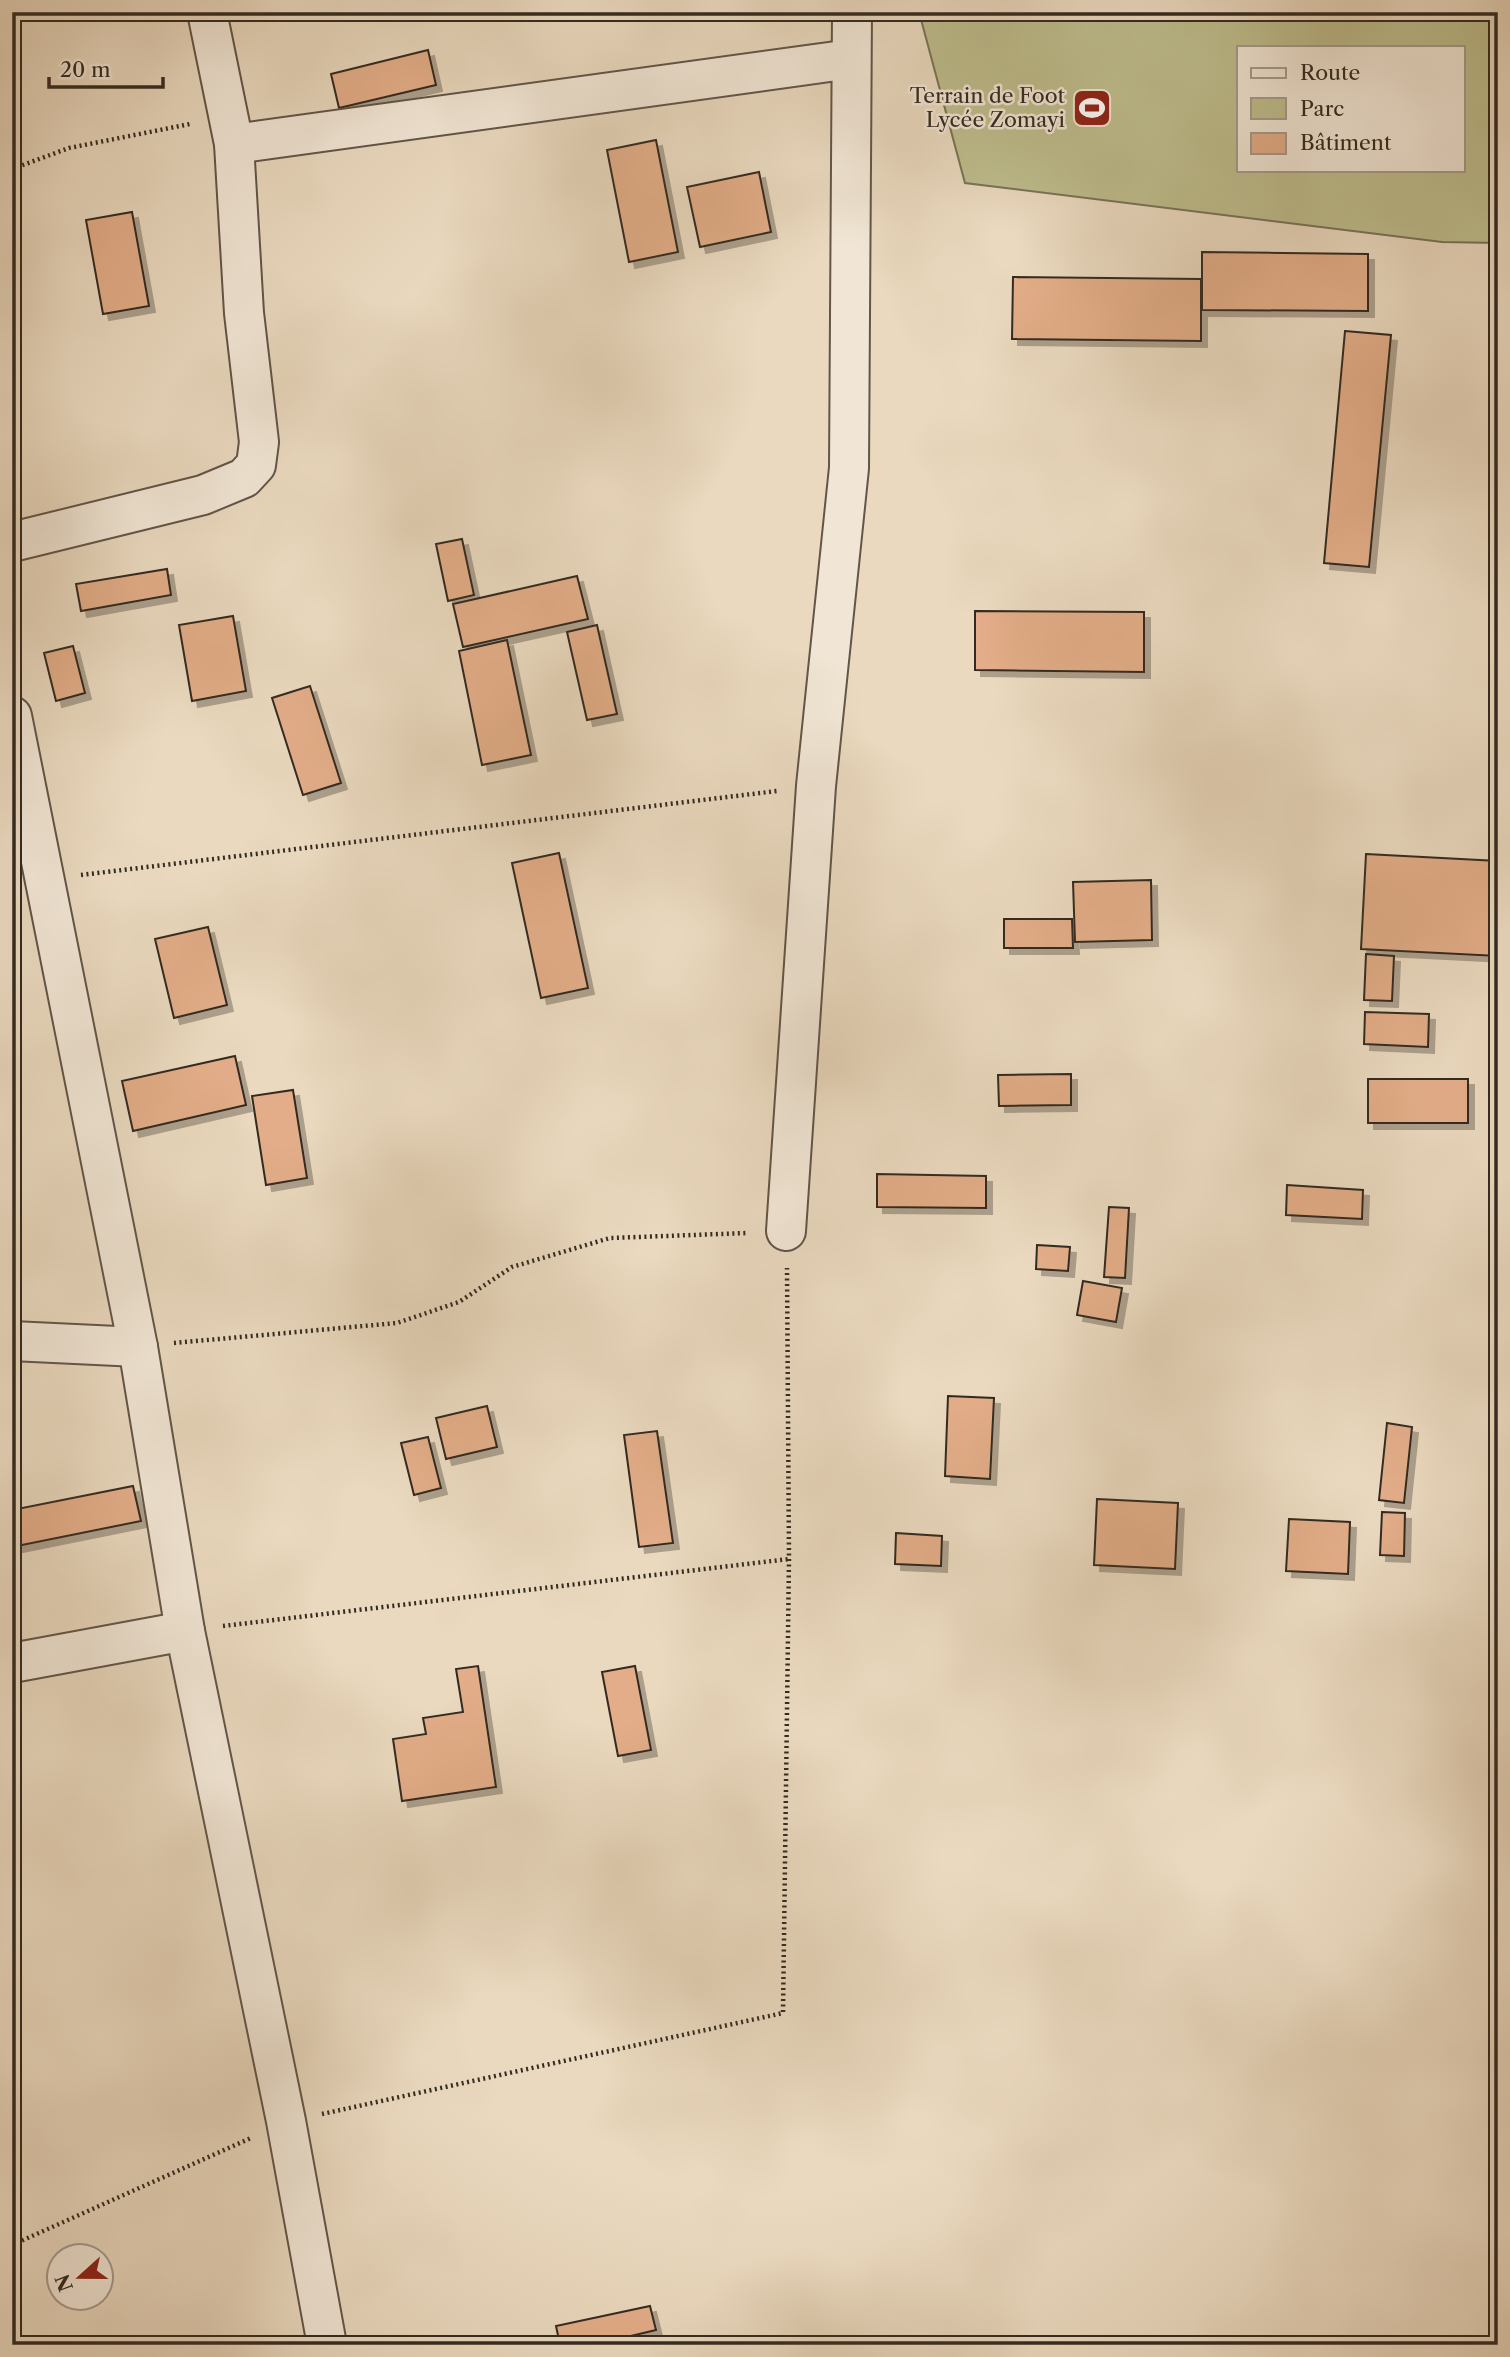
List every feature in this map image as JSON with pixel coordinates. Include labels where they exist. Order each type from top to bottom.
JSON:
[{"type":"street","points":[[12,542],[203,495],[244,478],[256,466],[259,442],[244,313],[231,130],[207,12]]},
{"type":"street","points":[[786,1231],[816,786],[849,468],[852,12]]},
{"type":"street","points":[[231,130],[851,59]]},
{"type":"street","points":[[12,716],[138,1347],[185,1631],[286,2121],[327,2345]]},
{"type":"street","points":[[12,1341],[138,1347]]},
{"type":"street","points":[[12,1663],[185,1631]]},
{"type":"path","points":[[12,169],[69,148],[231,130]]},
{"type":"path","points":[[46,879],[816,786]]},
{"type":"path","points":[[12,2245],[286,2121],[783,2013],[789,1559],[786,1231],[610,1238],[512,1267],[460,1301],[397,1323],[138,1347]]},
{"type":"path","points":[[185,1631],[789,1559]]},
{"type":"green space","name":"Terrain de Foot Lycée Zomayi","points":[[919,12],[1498,12],[1498,243],[1442,242],[965,183]]},
{"type":"building","points":[[428,50],[436,85],[339,108],[331,74]]},
{"type":"building","points":[[656,140],[678,252],[629,262],[607,150]]},
{"type":"building","points":[[759,172],[771,232],[700,247],[687,187]]},
{"type":"building","points":[[132,212],[149,306],[103,314],[86,220]]},
{"type":"building","points":[[1202,252],[1368,254],[1368,311],[1202,310]]},
{"type":"building","points":[[1013,277],[1201,279],[1201,341],[1012,339]]},
{"type":"building","points":[[1345,331],[1391,335],[1369,567],[1324,563]]},
{"type":"building","points":[[462,539],[474,595],[448,601],[436,544]]},
{"type":"building","points":[[167,569],[171,595],[81,611],[76,584]]},
{"type":"building","points":[[577,576],[588,619],[463,647],[453,604]]},
{"type":"building","points":[[975,611],[1144,612],[1144,672],[975,670]]},
{"type":"building","points":[[233,616],[246,691],[192,701],[179,625]]},
{"type":"building","points":[[597,625],[617,714],[587,720],[567,632]]},
{"type":"building","points":[[507,640],[531,755],[482,765],[459,651]]},
{"type":"building","points":[[73,646],[85,693],[56,701],[44,653]]},
{"type":"building","points":[[310,686],[341,783],[303,795],[272,698]]},
{"type":"building","points":[[559,853],[588,988],[541,998],[512,863]]},
{"type":"building","points":[[1366,854],[1498,861],[1498,956],[1361,949]]},
{"type":"building","points":[[1151,880],[1152,940],[1075,942],[1073,882]]},
{"type":"building","points":[[1004,919],[1072,919],[1073,948],[1004,948]]},
{"type":"building","points":[[208,927],[227,1005],[174,1018],[155,939]]},
{"type":"building","points":[[1366,954],[1394,956],[1392,1001],[1364,1000]]},
{"type":"building","points":[[1365,1012],[1429,1014],[1428,1047],[1364,1044]]},
{"type":"building","points":[[235,1056],[246,1105],[133,1131],[122,1081]]},
{"type":"building","points":[[1071,1074],[1071,1105],[999,1106],[998,1075]]},
{"type":"building","points":[[1368,1079],[1468,1079],[1468,1123],[1368,1123]]},
{"type":"building","points":[[293,1090],[307,1178],[266,1185],[252,1096]]},
{"type":"building","points":[[877,1174],[986,1176],[986,1208],[877,1207]]},
{"type":"building","points":[[1287,1185],[1363,1190],[1362,1219],[1286,1215]]},
{"type":"building","points":[[1109,1207],[1129,1208],[1125,1278],[1104,1277]]},
{"type":"building","points":[[1037,1245],[1070,1247],[1068,1271],[1036,1269]]},
{"type":"building","points":[[1083,1281],[1122,1288],[1116,1322],[1077,1315]]},
{"type":"building","points":[[948,1396],[994,1398],[990,1479],[945,1476]]},
{"type":"building","points":[[487,1406],[497,1447],[446,1459],[436,1418]]},
{"type":"building","points":[[1387,1423],[1412,1427],[1404,1503],[1379,1500]]},
{"type":"building","points":[[657,1431],[673,1543],[639,1547],[624,1435]]},
{"type":"building","points":[[428,1437],[441,1488],[414,1495],[401,1443]]},
{"type":"building","points":[[133,1486],[141,1521],[12,1547],[12,1510]]},
{"type":"building","points":[[1097,1499],[1178,1503],[1175,1569],[1094,1565]]},
{"type":"building","points":[[1382,1512],[1405,1513],[1404,1556],[1380,1555]]},
{"type":"building","points":[[1289,1519],[1350,1522],[1348,1574],[1286,1571]]},
{"type":"building","points":[[896,1533],[942,1536],[941,1566],[895,1564]]},
{"type":"building","points":[[478,1666],[496,1787],[402,1801],[393,1739],[426,1734],[423,1718],[463,1712],[456,1669]]},
{"type":"building","points":[[635,1666],[651,1750],[618,1756],[602,1672]]},
{"type":"building","points":[[650,2306],[656,2330],[593,2345],[560,2345],[556,2326]]},
{"type":"place","name":"Terrain de Foot Lycée Zomayi","points":[[1092,108]]}]
